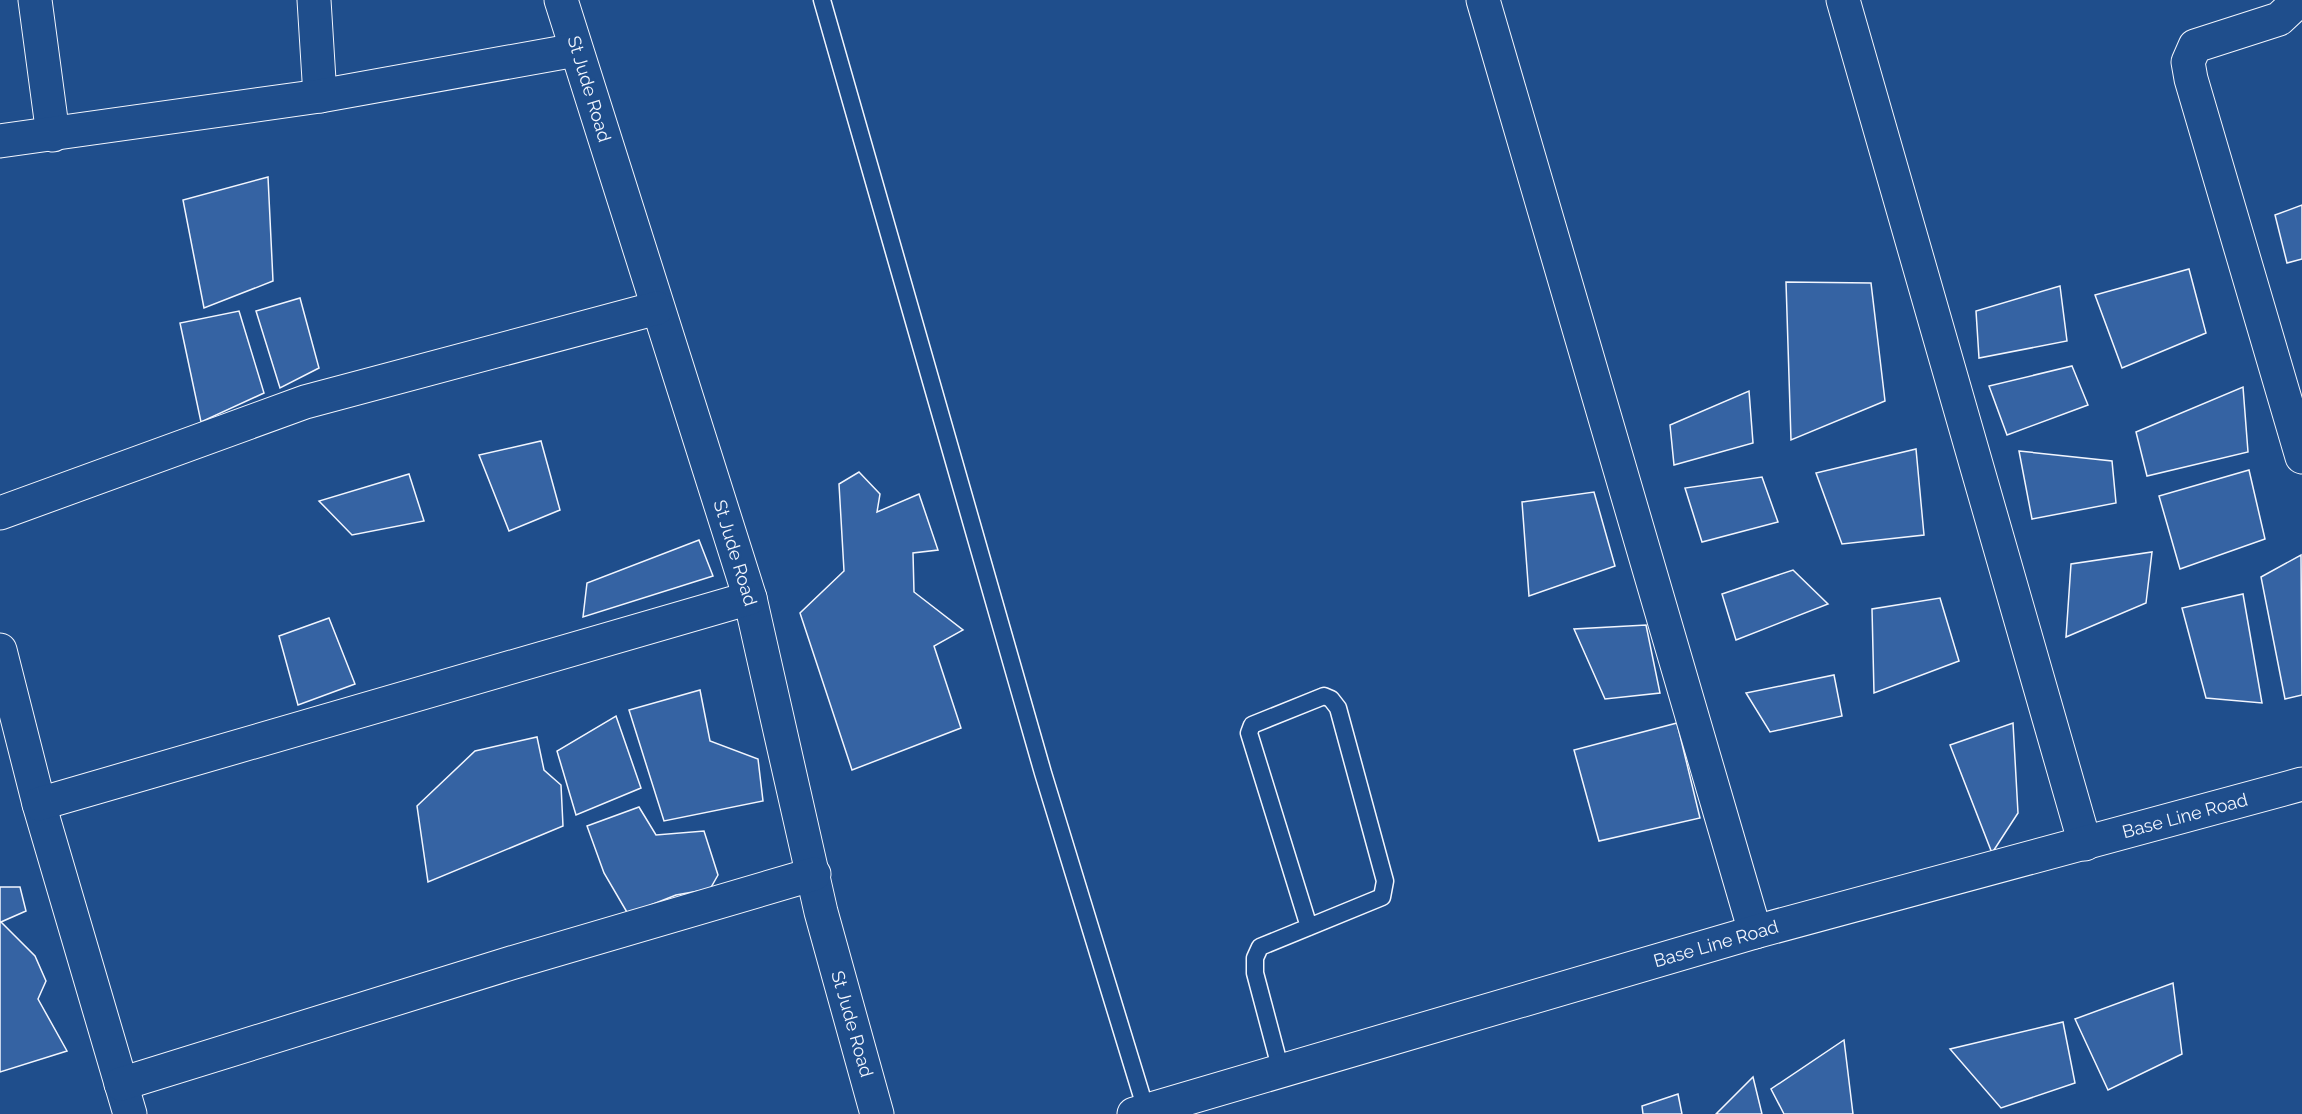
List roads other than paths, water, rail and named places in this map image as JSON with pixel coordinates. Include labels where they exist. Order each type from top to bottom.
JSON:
[{"type":"street","points":[[35,0],[53,135]]},
{"type":"street","points":[[314,0],[320,96]]},
{"type":"street","name":"St Jude Road","points":[[561,0],[750,598],[821,912],[877,1114]]},
{"type":"street","points":[[1484,0],[1755,932]]},
{"type":"street","points":[[1843,0],[2085,843]]},
{"type":"street","points":[[2296,0],[2296,3],[2279,19],[2195,46],[2188,62],[2191,79],[2302,457]]},
{"type":"street","points":[[0,141],[320,96],[576,50]]},
{"type":"street","points":[[0,513],[305,402],[657,308]]},
{"type":"street","points":[[39,804],[750,598]]},
{"type":"street","points":[[0,650],[39,804],[125,1099],[511,963],[814,874]]},
{"type":"street","name":"Base Line Road","points":[[1140,1112],[1755,932],[2302,784]]},
{"type":"lane","points":[[822,0],[1140,1112]]},
{"type":"lane","points":[[1281,1071],[1255,974],[1255,958],[1260,947],[1309,927],[1382,897],[1385,881],[1338,708],[1331,699],[1324,696],[1252,725],[1249,733],[1309,927]]}]
